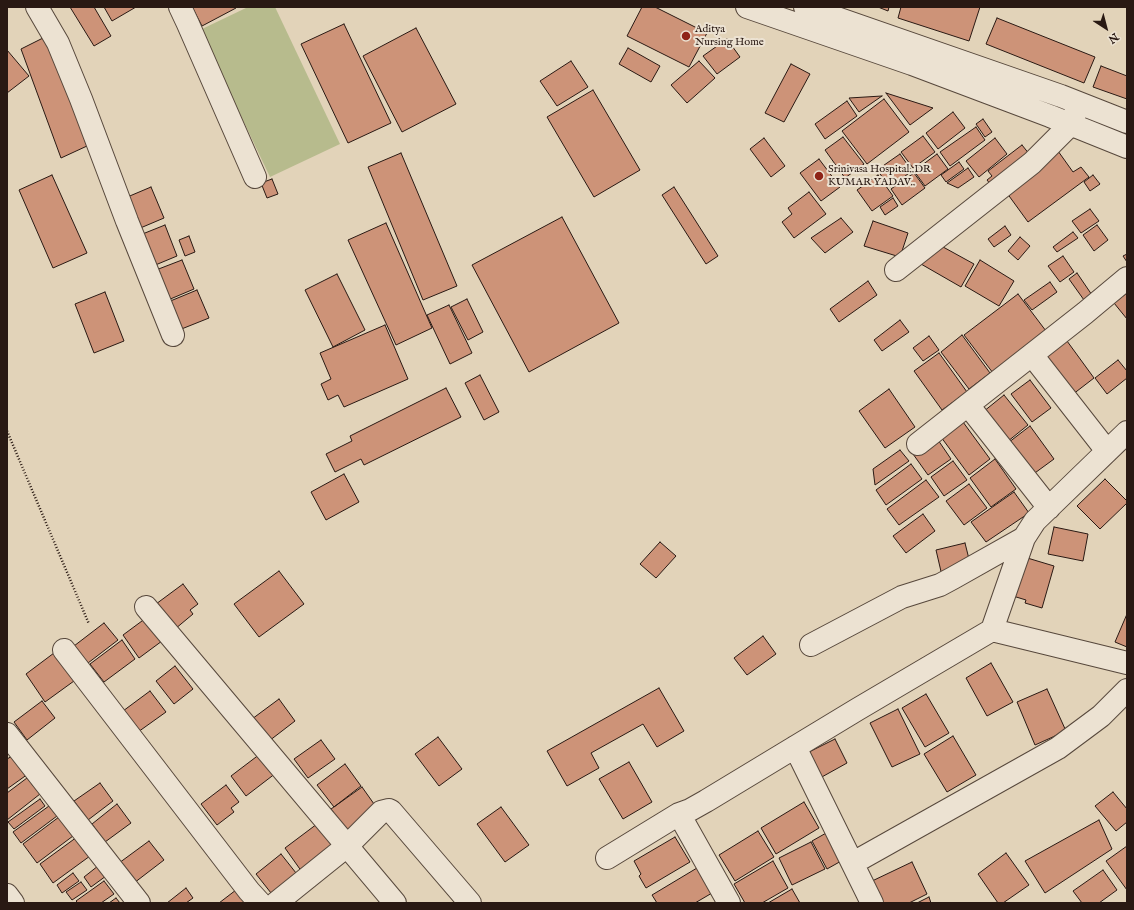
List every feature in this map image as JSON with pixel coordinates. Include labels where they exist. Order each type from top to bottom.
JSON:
[{"type":"street","points":[[37,7],[58,43],[173,335]]},
{"type":"street","points":[[180,7],[256,177]]},
{"type":"street","points":[[746,7],[912,64],[1127,146]]},
{"type":"street","points":[[805,7],[1079,103],[1127,122]]},
{"type":"street","points":[[896,270],[1032,163],[1071,124],[1079,103]]},
{"type":"street","points":[[918,444],[1085,313],[1127,278]]},
{"type":"street","points":[[1032,355],[1107,451]]},
{"type":"street","points":[[968,405],[1049,508]]},
{"type":"street","points":[[607,858],[680,814],[706,801],[992,630],[1024,538],[1035,521],[1127,432]]},
{"type":"street","points":[[812,646],[902,597],[947,582],[1024,538]]},
{"type":"street","points":[[146,607],[395,903]]},
{"type":"street","points":[[992,630],[1127,663]]},
{"type":"street","points":[[64,650],[260,903]]},
{"type":"street","points":[[853,863],[1058,748],[1102,716],[1127,690]]},
{"type":"street","points":[[7,734],[139,903]]},
{"type":"street","points":[[795,747],[872,903]]},
{"type":"street","points":[[276,903],[347,846],[381,812],[389,810],[392,811],[470,903]]},
{"type":"street","points":[[680,814],[729,903]]},
{"type":"street","points":[[7,895],[13,903]]},
{"type":"path","points":[[7,430],[89,624]]},
{"type":"green space","points":[[248,7],[275,7],[340,144],[270,177],[200,30]]},
{"type":"building","points":[[70,7],[94,7],[111,36],[94,46]]},
{"type":"building","points":[[104,7],[136,7],[112,21]]},
{"type":"building","points":[[192,7],[235,7],[236,8],[202,26]]},
{"type":"building","points":[[642,7],[655,7],[707,33],[689,67],[627,36]]},
{"type":"building","points":[[878,7],[889,7],[888,11]]},
{"type":"building","points":[[901,7],[980,7],[969,41],[898,18]]},
{"type":"building","points":[[997,18],[1095,57],[1084,83],[986,44]]},
{"type":"building","points":[[344,24],[391,123],[348,143],[301,44]]},
{"type":"building","points":[[416,28],[456,104],[402,132],[363,56]]},
{"type":"building","points":[[47,36],[87,146],[61,158],[21,49]]},
{"type":"building","points":[[727,39],[740,57],[717,74],[703,56]]},
{"type":"building","points":[[628,48],[660,66],[651,82],[619,64]]},
{"type":"building","points":[[7,50],[29,76],[7,93]]},
{"type":"building","points":[[571,61],[588,87],[557,106],[540,81]]},
{"type":"building","points":[[699,61],[715,78],[687,103],[671,85]]},
{"type":"building","points":[[791,64],[810,74],[784,122],[765,113]]},
{"type":"building","points":[[1101,66],[1127,76],[1127,99],[1093,87]]},
{"type":"building","points":[[593,90],[640,170],[594,197],[547,117]]},
{"type":"building","points":[[886,93],[933,108],[910,125]]},
{"type":"building","points":[[882,96],[859,112],[849,98]]},
{"type":"building","points":[[884,99],[909,132],[867,164],[842,131]]},
{"type":"building","points":[[847,101],[857,116],[825,139],[815,124]]},
{"type":"building","points":[[953,112],[965,128],[938,149],[926,133]]},
{"type":"building","points":[[983,119],[992,132],[985,137],[976,124]]},
{"type":"building","points":[[976,127],[985,140],[950,166],[940,152]]},
{"type":"building","points":[[923,136],[935,152],[913,168],[901,152]]},
{"type":"building","points":[[843,137],[864,164],[845,178],[825,150]]},
{"type":"building","points":[[764,138],[785,166],[771,177],[750,149]]},
{"type":"building","points":[[995,138],[1007,154],[979,177],[966,161]]},
{"type":"building","points":[[1022,145],[1034,160],[995,190],[987,180],[992,176],[988,171]]},
{"type":"building","points":[[1058,151],[1073,172],[1081,167],[1089,177],[1028,222],[1004,189]]},
{"type":"building","points":[[401,153],[457,286],[423,300],[368,167]]},
{"type":"building","points":[[900,154],[912,171],[890,187],[877,170]]},
{"type":"building","points":[[937,154],[948,169],[925,186],[914,171]]},
{"type":"building","points":[[819,159],[840,187],[821,201],[800,173]]},
{"type":"building","points":[[959,162],[964,169],[946,182],[941,175]]},
{"type":"building","points":[[968,168],[974,177],[958,188],[947,183]]},
{"type":"building","points":[[914,173],[925,188],[902,205],[891,189]]},
{"type":"building","points":[[52,175],[87,253],[53,268],[19,190]]},
{"type":"building","points":[[878,175],[893,196],[872,211],[857,190]]},
{"type":"building","points":[[1093,175],[1100,184],[1090,191],[1084,182]]},
{"type":"building","points":[[272,179],[278,194],[267,198],[261,183]]},
{"type":"building","points":[[151,187],[164,218],[138,229],[125,198]]},
{"type":"building","points":[[674,187],[718,256],[706,264],[662,195]]},
{"type":"building","points":[[809,192],[826,214],[794,238],[782,222],[792,214],[788,208]]},
{"type":"building","points":[[893,198],[898,206],[885,215],[880,207]]},
{"type":"building","points":[[1090,209],[1099,221],[1081,233],[1072,221]]},
{"type":"building","points":[[562,217],[619,323],[529,372],[472,265]]},
{"type":"building","points":[[841,218],[853,232],[825,253],[811,238]]},
{"type":"building","points":[[873,221],[908,233],[900,257],[864,246]]},
{"type":"building","points":[[386,223],[432,328],[396,345],[348,240]]},
{"type":"building","points":[[165,225],[177,256],[153,266],[140,235]]},
{"type":"building","points":[[1097,225],[1108,240],[1094,251],[1083,235]]},
{"type":"building","points":[[1005,226],[1011,235],[994,247],[988,239]]},
{"type":"building","points":[[1073,232],[1078,238],[1057,252],[1053,247]]},
{"type":"building","points":[[189,236],[195,252],[185,256],[179,240]]},
{"type":"building","points":[[1020,237],[1030,246],[1018,260],[1008,251]]},
{"type":"building","points":[[934,242],[974,264],[961,287],[921,264]]},
{"type":"building","points":[[1127,254],[1127,262],[1123,256]]},
{"type":"building","points":[[1063,256],[1074,272],[1060,282],[1048,266]]},
{"type":"building","points":[[182,260],[194,289],[168,300],[156,270]]},
{"type":"building","points":[[980,260],[1014,281],[999,306],[965,286]]},
{"type":"building","points":[[1077,273],[1092,295],[1084,300],[1069,279]]},
{"type":"building","points":[[337,274],[365,330],[333,347],[305,290]]},
{"type":"building","points":[[868,281],[877,295],[839,322],[830,309]]},
{"type":"building","points":[[1050,282],[1057,292],[1032,310],[1024,300]]},
{"type":"building","points":[[197,290],[209,318],[179,330],[168,302]]},
{"type":"building","points":[[105,292],[124,341],[94,353],[75,304]]},
{"type":"building","points":[[1127,293],[1127,319],[1114,303]]},
{"type":"building","points":[[1018,294],[1046,331],[993,373],[964,335]]},
{"type":"building","points":[[467,299],[483,332],[468,340],[451,307]]},
{"type":"building","points":[[449,305],[472,353],[450,364],[427,315]]},
{"type":"building","points":[[900,320],[909,332],[882,351],[874,340]]},
{"type":"building","points":[[385,325],[408,379],[344,407],[338,395],[328,400],[321,384],[331,379],[320,353]]},
{"type":"building","points":[[962,335],[990,373],[969,389],[941,352]]},
{"type":"building","points":[[929,336],[939,350],[923,361],[913,348]]},
{"type":"building","points":[[1067,341],[1094,378],[1068,398],[1040,360]]},
{"type":"building","points":[[939,353],[967,392],[942,410],[914,371]]},
{"type":"building","points":[[1118,360],[1127,371],[1127,378],[1107,394],[1095,378]]},
{"type":"building","points":[[480,375],[499,412],[484,420],[465,383]]},
{"type":"building","points":[[1030,380],[1051,408],[1032,422],[1011,394]]},
{"type":"building","points":[[446,388],[461,417],[364,465],[361,459],[335,472],[326,454],[352,441],[350,436]]},
{"type":"building","points":[[889,389],[915,427],[885,448],[859,411]]},
{"type":"building","points":[[1004,395],[1028,425],[1002,446],[978,416]]},
{"type":"building","points":[[963,422],[990,459],[969,475],[941,437]]},
{"type":"building","points":[[1030,426],[1054,459],[1028,478],[1004,446]]},
{"type":"building","points":[[936,437],[951,459],[928,475],[913,454]]},
{"type":"building","points":[[900,450],[909,461],[875,485],[873,469]]},
{"type":"building","points":[[995,459],[1016,489],[991,507],[970,478]]},
{"type":"building","points":[[953,461],[967,480],[944,496],[931,477]]},
{"type":"building","points":[[911,464],[922,479],[886,505],[876,490]]},
{"type":"building","points":[[344,474],[359,502],[326,520],[311,492]]},
{"type":"building","points":[[1105,479],[1127,501],[1127,503],[1100,529],[1077,506]]},
{"type":"building","points":[[926,480],[939,497],[899,525],[887,509]]},
{"type":"building","points":[[969,484],[987,508],[964,525],[946,501]]},
{"type":"building","points":[[1014,492],[1029,513],[986,542],[971,522]]},
{"type":"building","points":[[923,514],[935,531],[906,553],[893,536]]},
{"type":"building","points":[[1054,527],[1088,534],[1083,561],[1048,554]]},
{"type":"building","points":[[660,542],[676,556],[656,578],[640,564]]},
{"type":"building","points":[[965,543],[970,563],[943,580],[936,550]]},
{"type":"building","points":[[1024,557],[1054,566],[1042,608],[1025,603],[1026,600],[1013,596]]},
{"type":"building","points":[[279,571],[304,604],[259,637],[234,604]]},
{"type":"building","points":[[183,584],[198,604],[190,610],[193,614],[175,629],[156,604]]},
{"type":"building","points":[[1127,614],[1127,647],[1115,642]]},
{"type":"building","points":[[146,618],[162,641],[139,658],[123,635]]},
{"type":"building","points":[[104,623],[118,640],[88,663],[74,646]]},
{"type":"building","points":[[763,636],[776,654],[747,675],[734,658]]},
{"type":"building","points":[[122,640],[135,659],[104,682],[90,664]]},
{"type":"building","points":[[54,653],[74,681],[45,702],[26,674]]},
{"type":"building","points":[[991,663],[1013,702],[987,716],[966,678]]},
{"type":"building","points":[[175,666],[193,689],[174,704],[156,681]]},
{"type":"building","points":[[659,688],[684,731],[657,747],[643,724],[591,753],[599,768],[567,786],[547,751]]},
{"type":"building","points":[[1047,689],[1066,731],[1035,745],[1017,702]]},
{"type":"building","points":[[150,691],[166,712],[138,732],[123,711]]},
{"type":"building","points":[[926,694],[949,733],[925,747],[902,708]]},
{"type":"building","points":[[279,699],[295,721],[269,741],[252,719]]},
{"type":"building","points":[[42,701],[55,718],[27,740],[14,722]]},
{"type":"building","points":[[898,709],[920,754],[892,767],[870,723]]},
{"type":"building","points":[[953,736],[976,775],[947,792],[924,754]]},
{"type":"building","points":[[438,737],[462,769],[439,786],[415,754]]},
{"type":"building","points":[[835,739],[847,763],[820,778],[807,753]]},
{"type":"building","points":[[321,740],[335,759],[308,778],[294,759]]},
{"type":"building","points":[[260,754],[276,773],[246,796],[231,776]]},
{"type":"building","points":[[14,755],[28,774],[7,789],[7,759]]},
{"type":"building","points":[[629,762],[652,802],[623,819],[599,779]]},
{"type":"building","points":[[345,764],[361,786],[334,807],[317,785]]},
{"type":"building","points":[[27,778],[40,794],[7,820],[7,793]]},
{"type":"building","points":[[100,783],[113,801],[88,820],[74,801]]},
{"type":"building","points":[[226,785],[239,802],[231,808],[234,812],[217,825],[201,804]]},
{"type":"building","points":[[362,787],[379,811],[348,833],[331,809]]},
{"type":"building","points":[[1113,792],[1127,809],[1127,822],[1116,831],[1095,806]]},
{"type":"building","points":[[40,799],[45,806],[14,829],[8,822]]},
{"type":"building","points":[[804,802],[819,828],[776,854],[761,828]]},
{"type":"building","points":[[117,804],[131,823],[105,842],[92,824]]},
{"type":"building","points":[[49,806],[57,816],[21,843],[13,832]]},
{"type":"building","points":[[501,807],[529,845],[505,862],[477,824]]},
{"type":"building","points":[[59,817],[73,836],[37,863],[23,844]]},
{"type":"building","points":[[1099,820],[1112,849],[1045,893],[1025,861]]},
{"type":"building","points":[[317,824],[335,848],[302,872],[285,848]]},
{"type":"building","points":[[758,831],[774,857],[735,881],[719,855]]},
{"type":"building","points":[[828,832],[843,860],[827,869],[812,841]]},
{"type":"building","points":[[77,837],[90,856],[53,883],[40,864]]},
{"type":"building","points":[[675,837],[690,862],[646,888],[639,876],[641,874],[634,861]]},
{"type":"building","points":[[149,841],[164,860],[134,883],[119,863]]},
{"type":"building","points":[[811,842],[825,869],[792,885],[779,858]]},
{"type":"building","points":[[1127,846],[1127,890],[1106,861]]},
{"type":"building","points":[[1006,853],[1029,885],[1003,903],[998,903],[978,874]]},
{"type":"building","points":[[281,854],[300,878],[275,898],[256,874]]},
{"type":"building","points":[[773,861],[788,888],[762,903],[745,903],[734,884]]},
{"type":"building","points":[[912,862],[927,894],[909,903],[880,903],[870,882]]},
{"type":"building","points":[[98,866],[106,876],[91,887],[84,877]]},
{"type":"building","points":[[697,868],[712,893],[695,903],[657,903],[652,895]]},
{"type":"building","points":[[1103,870],[1117,890],[1099,903],[1082,903],[1073,891]]},
{"type":"building","points":[[73,873],[79,881],[62,893],[57,885]]},
{"type":"building","points":[[104,881],[114,894],[101,903],[78,903],[76,901]]},
{"type":"building","points":[[81,882],[87,890],[72,900],[66,892]]},
{"type":"building","points":[[186,888],[193,898],[186,903],[167,903]]},
{"type":"building","points":[[792,889],[800,903],[768,903]]},
{"type":"building","points":[[236,890],[246,903],[219,903]]},
{"type":"building","points":[[929,897],[931,903],[917,903]]},
{"type":"building","points":[[116,898],[120,903],[109,903]]},
{"type":"place","name":"Aditya Nursing Home","points":[[686,36]]},
{"type":"place","name":"Srinivasa Hospital..DR KUMAR YADAV..","points":[[819,176]]}]
